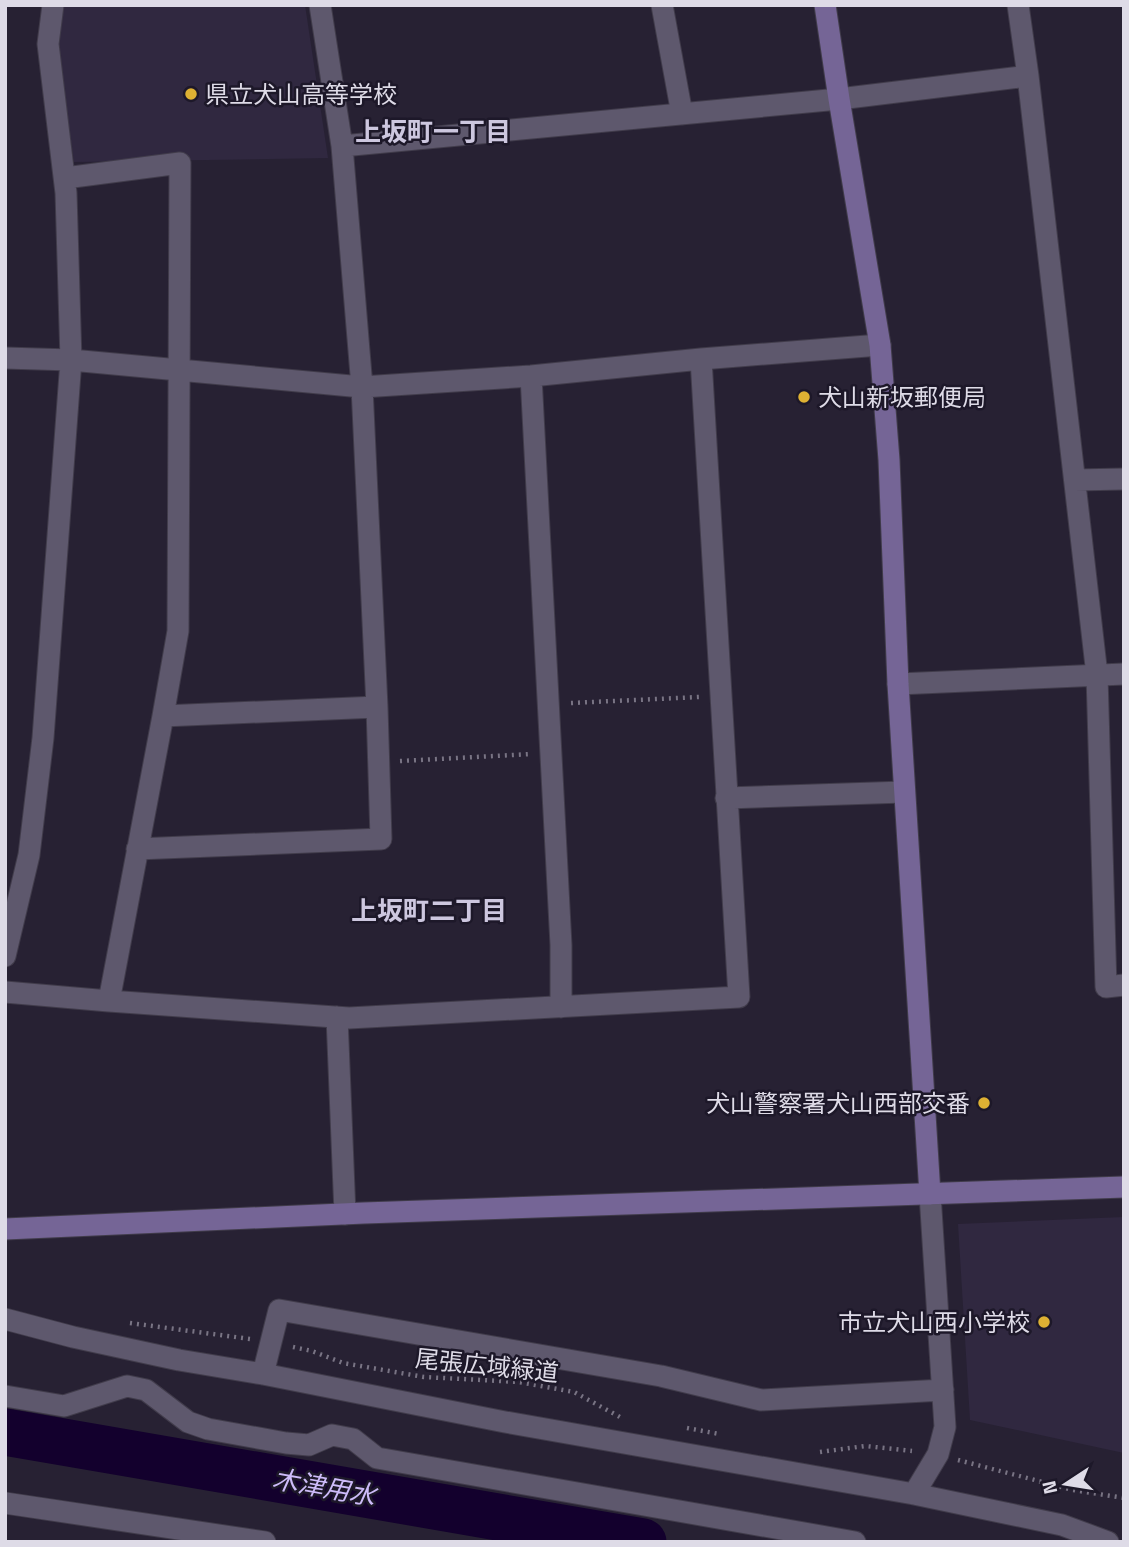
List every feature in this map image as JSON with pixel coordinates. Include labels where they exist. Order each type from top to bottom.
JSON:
[{"type":"street","points":[[5,956],[29,855],[43,738],[71,360],[65,178],[48,44],[53,5]]},
{"type":"street","points":[[137,849],[381,839],[362,387],[342,146],[320,5]]},
{"type":"street","points":[[662,5],[682,114]]},
{"type":"street","points":[[825,5],[880,345],[889,460],[904,792],[945,1427],[938,1454],[914,1494]]},
{"type":"street","points":[[1018,5],[1097,674],[1106,987],[1124,985]]},
{"type":"street","points":[[342,146],[839,99],[1028,76]]},
{"type":"street","points":[[65,178],[180,163],[178,631],[109,1001]]},
{"type":"street","points":[[5,358],[71,360],[362,387],[531,376],[880,345]]},
{"type":"street","points":[[5,992],[337,1017],[739,997],[701,359]]},
{"type":"street","points":[[531,376],[561,945],[561,1007]]},
{"type":"street","points":[[1075,480],[1124,479]]},
{"type":"street","points":[[898,684],[1124,674]]},
{"type":"street","points":[[163,716],[377,707]]},
{"type":"street","points":[[726,797],[904,792]]},
{"type":"street","points":[[337,1017],[345,1214]]},
{"type":"street","points":[[5,1229],[345,1214],[1124,1187]]},
{"type":"street","points":[[263,1374],[279,1310],[661,1376],[761,1400],[943,1390]]},
{"type":"street","points":[[5,1318],[73,1337],[179,1360],[505,1422],[914,1494],[1062,1525],[1108,1542]]},
{"type":"street","points":[[5,1396],[64,1406],[127,1386],[146,1390],[188,1422],[208,1429],[309,1445],[332,1435],[353,1439],[377,1458],[855,1542]]},
{"type":"street","points":[[5,1503],[265,1542]]},
{"type":"path","points":[[549,704],[720,696]]},
{"type":"path","points":[[378,763],[550,753]]},
{"type":"path","name":"尾張広域緑道","points":[[122,1321],[272,1342],[312,1351],[343,1363],[425,1377],[519,1382],[574,1392],[624,1419]]},
{"type":"path","points":[[678,1427],[730,1436]]},
{"type":"path","points":[[818,1452],[865,1446],[938,1454],[1073,1490],[1124,1498]]},
{"type":"shaded area","name":"県立犬山高等学校","points":[[59,5],[305,5],[328,158],[74,162],[54,30]]},
{"type":"shaded area","name":"市立犬山西小学校","points":[[1124,1217],[1124,1453],[970,1420],[958,1224]]},
{"type":"waterway","name":"木津用水","points":[[5,1432],[643,1542]]},
{"type":"place","name":"県立犬山高等学校","points":[[191,94]]},
{"type":"place","name":"犬山新坂郵便局","points":[[804,397]]},
{"type":"place","name":"犬山警察署犬山西部交番","points":[[984,1103]]},
{"type":"place","name":"市立犬山西小学校","points":[[1044,1322]]},
{"type":"district","name":"上坂町一丁目","points":[[433,131]]},
{"type":"district","name":"上坂町二丁目","points":[[429,910]]}]
